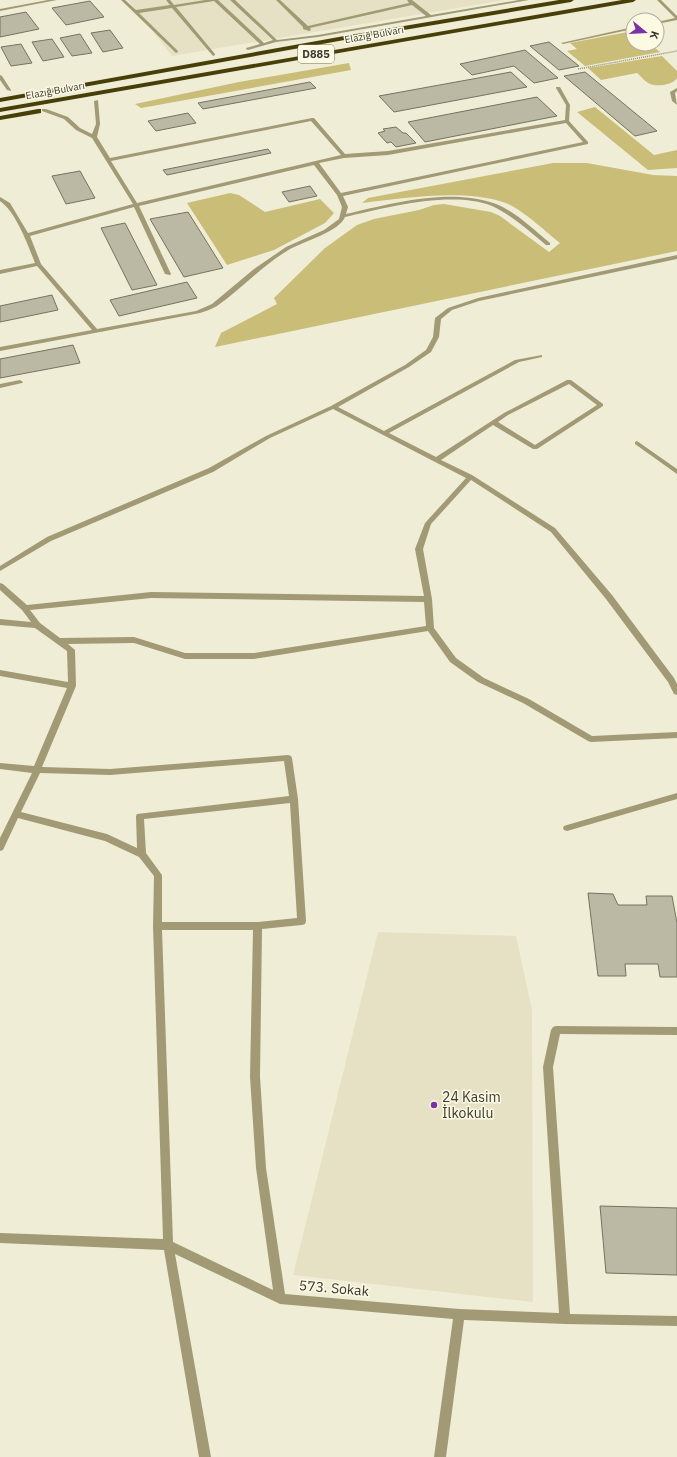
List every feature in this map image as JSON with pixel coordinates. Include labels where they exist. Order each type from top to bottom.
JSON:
[{"type":"highway","name":"Elazığ Bulvarı","points":[[0,100],[350,37],[571,0]]},
{"type":"highway","name":"Elazığ Bulvarı","points":[[0,110],[633,0]]},
{"type":"highway","points":[[86,77],[248,49],[350,37]]},
{"type":"highway","points":[[0,118],[215,79],[364,46]]},
{"type":"highway","points":[[0,92],[17,89]]},
{"type":"street","points":[[0,10],[55,0]]},
{"type":"street","points":[[123,0],[176,52]]},
{"type":"street","points":[[168,0],[213,55]]},
{"type":"street","points":[[135,12],[214,0],[262,44]]},
{"type":"street","points":[[232,0],[276,41]]},
{"type":"street","points":[[278,0],[305,28],[318,36]]},
{"type":"street","points":[[491,0],[496,4]]},
{"type":"street","points":[[248,49],[276,41],[318,36],[496,4],[527,0]]},
{"type":"street","points":[[659,0],[677,18]]},
{"type":"street","points":[[305,28],[411,2],[430,17]]},
{"type":"street","points":[[665,21],[677,18]]},
{"type":"street","points":[[563,43],[625,30]]},
{"type":"street","points":[[0,76],[9,90]]},
{"type":"street","points":[[340,195],[586,143],[567,121],[568,105],[558,88]]},
{"type":"street","points":[[677,89],[672,92],[674,101],[677,104]]},
{"type":"street","points":[[94,137],[98,124],[96,101]]},
{"type":"street","points":[[44,110],[66,118],[78,129],[94,137],[136,205],[168,274]]},
{"type":"street","points":[[108,160],[312,119],[344,156]]},
{"type":"street","points":[[27,234],[136,205],[315,162],[344,156],[388,153],[567,121]]},
{"type":"street","points":[[0,348],[198,312],[214,306],[256,270],[288,248],[326,231],[342,220],[345,206],[340,195],[315,162]]},
{"type":"street","points":[[0,198],[8,204],[27,234],[38,264],[96,331]]},
{"type":"street","points":[[343,216],[419,201],[472,200],[492,205],[510,214],[548,244]]},
{"type":"street","points":[[0,569],[49,539],[211,470],[268,436],[333,407],[407,366],[429,351],[436,336],[438,318],[450,309],[478,300],[677,257]]},
{"type":"street","points":[[0,272],[38,264]]},
{"type":"street","points":[[385,433],[517,361],[540,356]]},
{"type":"street","points":[[436,460],[493,422],[506,414],[569,381],[601,405],[535,448],[493,422]]},
{"type":"street","points":[[0,386],[20,382]]},
{"type":"street","points":[[333,407],[470,477],[553,530],[609,597],[671,680],[677,692]]},
{"type":"street","points":[[637,443],[677,472]]},
{"type":"street","points":[[470,477],[428,522],[419,549],[428,599],[430,628],[453,660],[481,680],[526,701],[591,739],[677,735]]},
{"type":"street","points":[[0,586],[25,608],[37,625],[71,650],[72,686],[37,770],[0,847]]},
{"type":"street","points":[[25,608],[152,595],[428,599]]},
{"type":"street","points":[[0,622],[37,625]]},
{"type":"street","points":[[58,640],[134,640],[185,656],[254,656],[430,628]]},
{"type":"street","points":[[0,673],[72,686]]},
{"type":"street","points":[[0,766],[37,770],[110,772],[288,758],[294,799],[302,921],[258,926],[157,926]]},
{"type":"street","points":[[567,828],[677,796]]},
{"type":"street","points":[[142,854],[140,816],[294,799]]},
{"type":"street","points":[[16,814],[106,838],[142,854],[158,875],[157,926],[168,1245],[205,1457]]},
{"type":"street","points":[[258,926],[255,1077],[262,1168],[280,1299]]},
{"type":"street","points":[[565,1319],[548,1067],[556,1030],[677,1031]]},
{"type":"street","name":"573. Sokak","points":[[0,1238],[168,1245],[280,1299],[459,1314],[565,1319],[677,1321]]},
{"type":"street","points":[[440,1457],[459,1314]]},
{"type":"path","points":[[578,69],[677,52]]},
{"type":"shaded area","points":[[128,0],[505,0],[172,56]]},
{"type":"shaded area","points":[[625,33],[625,52],[660,52],[585,66],[567,51],[577,49],[570,43]]},
{"type":"shaded area","points":[[662,56],[677,71],[677,78],[665,85],[650,84],[637,73],[601,80],[588,68]]},
{"type":"shaded area","points":[[349,63],[351,70],[141,108],[135,104],[239,82]]},
{"type":"shaded area","points":[[595,107],[654,155],[677,150],[677,168],[648,170],[577,112]]},
{"type":"shaded area","points":[[553,163],[587,163],[653,175],[677,176],[677,251],[215,347],[221,333],[277,304],[274,298],[325,248],[357,225],[374,219],[444,204],[491,212],[500,216],[549,252],[560,243],[525,214],[503,202],[487,198],[451,195],[414,197],[362,203],[368,198]]},
{"type":"shaded area","points":[[230,193],[239,195],[265,212],[320,199],[334,213],[325,223],[274,250],[227,265],[187,203]]},
{"type":"shaded area","name":"24 Kasim İlkokulu","points":[[378,932],[516,936],[532,1010],[533,1302],[293,1275]]},
{"type":"building","points":[[90,1],[104,17],[66,25],[52,8]]},
{"type":"building","points":[[26,12],[39,29],[0,37],[0,17]]},
{"type":"building","points":[[110,30],[123,48],[103,52],[91,33]]},
{"type":"building","points":[[80,34],[92,53],[72,56],[60,38]]},
{"type":"building","points":[[52,39],[64,57],[43,61],[32,42]]},
{"type":"building","points":[[549,42],[579,66],[559,70],[530,46]]},
{"type":"building","points":[[21,44],[32,63],[11,66],[1,47]]},
{"type":"building","points":[[525,50],[558,78],[534,83],[514,66],[472,75],[460,64]]},
{"type":"building","points":[[511,72],[527,87],[394,112],[379,96]]},
{"type":"building","points":[[585,72],[657,131],[635,136],[564,76]]},
{"type":"building","points":[[310,82],[316,88],[203,109],[198,103]]},
{"type":"building","points":[[537,97],[557,116],[425,142],[408,122]]},
{"type":"building","points":[[188,113],[196,123],[156,131],[148,121]]},
{"type":"building","points":[[396,127],[403,133],[406,133],[416,143],[396,147],[391,142],[387,143],[378,133],[385,131],[383,129]]},
{"type":"building","points":[[268,149],[271,153],[167,175],[163,170]]},
{"type":"building","points":[[80,171],[95,198],[66,204],[52,176]]},
{"type":"building","points":[[310,186],[317,196],[289,202],[282,192]]},
{"type":"building","points":[[188,212],[223,268],[184,277],[150,219]]},
{"type":"building","points":[[125,223],[157,285],[132,290],[101,228]]},
{"type":"building","points":[[187,282],[197,298],[119,316],[110,300]]},
{"type":"building","points":[[52,295],[58,310],[0,322],[0,306]]},
{"type":"building","points":[[73,345],[80,363],[0,378],[0,359]]},
{"type":"building","points":[[588,893],[613,894],[618,905],[647,905],[646,896],[672,896],[677,923],[677,977],[660,977],[658,964],[625,964],[626,976],[598,976]]},
{"type":"building","points":[[600,1206],[677,1208],[677,1275],[606,1273]]},
{"type":"place","name":"24 Kasim İlkokulu","points":[[434,1105]]}]
